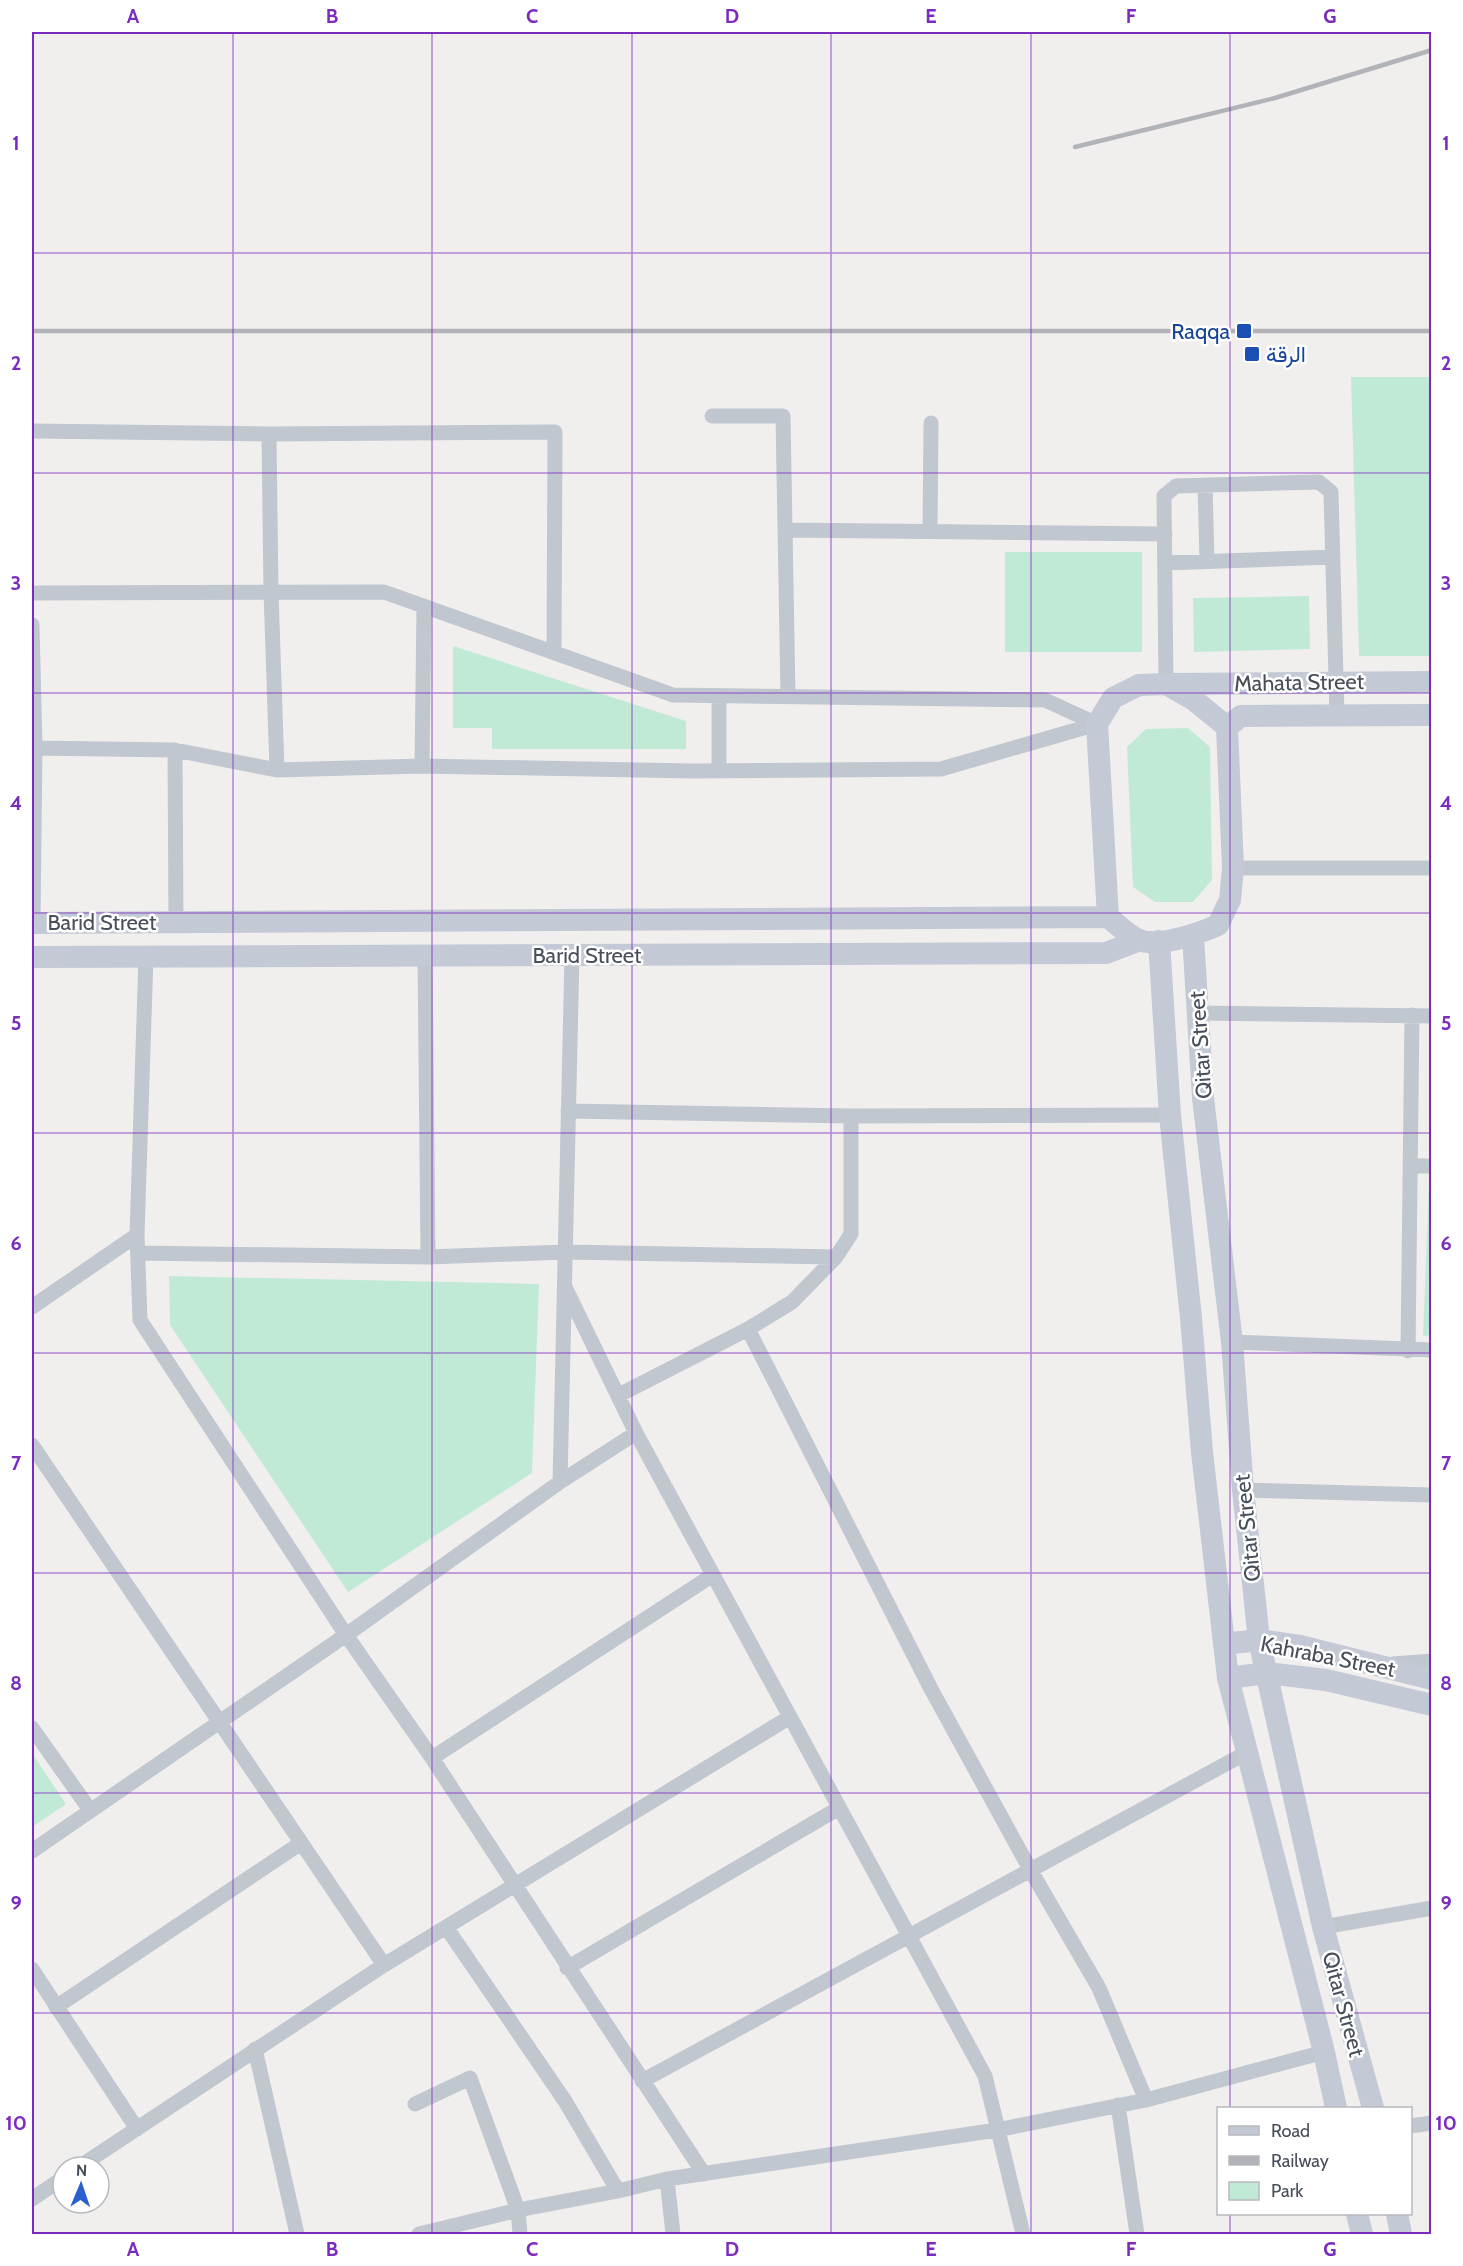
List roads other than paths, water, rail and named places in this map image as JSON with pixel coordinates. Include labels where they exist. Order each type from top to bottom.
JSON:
[{"type":"main road","name":"Mahata Street","points":[[1097,724],[1113,698],[1138,685],[1431,681]]},
{"type":"main road","points":[[1166,684],[1194,700],[1227,727]]},
{"type":"main road","name":"Mahata Street","points":[[1227,727],[1241,716],[1431,715]]},
{"type":"main road","points":[[1097,724],[1108,917],[1150,941]]},
{"type":"main road","name":"Barid Street","points":[[32,957],[1106,953],[1150,941],[1193,936],[1218,925],[1230,900],[1233,868],[1227,727]]},
{"type":"main road","name":"Barid Street","points":[[32,922],[1108,917]]},
{"type":"main road","name":"Qitar Street","points":[[1193,936],[1203,1098],[1232,1342],[1243,1490],[1259,1640],[1323,1927],[1372,2107]]},
{"type":"main road","name":"Qitar Street","points":[[1150,941],[1191,1318],[1202,1452],[1228,1678],[1324,2052],[1336,2107]]},
{"type":"main road","points":[[1191,1318],[1227,1313]]},
{"type":"main road","points":[[1202,1452],[1240,1445]]},
{"type":"main road","name":"Kahraba Street","points":[[1224,1644],[1259,1640],[1300,1646],[1431,1679]]},
{"type":"main road","name":"Kahraba Street","points":[[1228,1678],[1267,1673],[1326,1680],[1431,1705]]},
{"type":"main road","points":[[1357,2215],[1362,2235]]},
{"type":"main road","points":[[1396,2215],[1401,2235]]},
{"type":"street","points":[[712,416],[783,416],[788,696]]},
{"type":"street","points":[[930,423],[930,531]]},
{"type":"street","points":[[32,431],[269,434],[555,432],[554,653]]},
{"type":"street","points":[[269,434],[277,770]]},
{"type":"street","points":[[1166,684],[1164,496],[1176,486],[1319,482],[1331,492],[1337,715]]},
{"type":"street","points":[[1205,485],[1207,561]]},
{"type":"street","points":[[786,530],[1165,534]]},
{"type":"street","points":[[1165,562],[1333,557]]},
{"type":"street","points":[[32,593],[384,592],[673,695],[1045,700],[1097,724]]},
{"type":"street","points":[[422,766],[424,606]]},
{"type":"street","points":[[32,625],[32,922]]},
{"type":"street","points":[[719,696],[719,770]]},
{"type":"street","points":[[33,748],[176,750],[277,770],[422,766],[719,770],[941,769],[1097,724]]},
{"type":"street","points":[[176,750],[176,922]]},
{"type":"street","points":[[1233,868],[1431,868]]},
{"type":"street","points":[[560,1482],[573,955]]},
{"type":"street","points":[[146,956],[138,1235],[140,1320],[346,1635],[432,1758],[567,1968],[704,2174]]},
{"type":"street","points":[[425,956],[428,1257]]},
{"type":"street","points":[[1197,1013],[1431,1016]]},
{"type":"street","points":[[1408,1351],[1412,1015]]},
{"type":"street","points":[[568,1111],[850,1116],[1170,1114]]},
{"type":"street","points":[[619,1395],[748,1329],[792,1302],[836,1257],[851,1234],[850,1116]]},
{"type":"street","points":[[1410,1166],[1431,1166]]},
{"type":"street","points":[[32,1308],[138,1235]]},
{"type":"street","points":[[138,1253],[428,1257],[567,1252],[836,1257]]},
{"type":"street","points":[[565,1287],[636,1433],[986,2076],[996,2130],[1023,2235]]},
{"type":"street","points":[[748,1329],[932,1689],[1031,1870],[1099,1988],[1146,2100]]},
{"type":"street","points":[[1232,1342],[1408,1351],[1431,1350]]},
{"type":"street","points":[[32,1851],[346,1635],[560,1482],[636,1433]]},
{"type":"street","points":[[32,1445],[384,1965]]},
{"type":"street","points":[[1243,1490],[1431,1495]]},
{"type":"street","points":[[432,1758],[713,1575]]},
{"type":"street","points":[[1377,1665],[1431,1661]]},
{"type":"street","points":[[97,2155],[384,1965],[790,1717]]},
{"type":"street","points":[[32,1728],[90,1810]]},
{"type":"street","points":[[642,2081],[1246,1753]]},
{"type":"street","points":[[567,1968],[839,1808]]},
{"type":"street","points":[[56,2007],[301,1843]]},
{"type":"street","points":[[1323,1927],[1431,1908]]},
{"type":"street","points":[[446,1927],[566,2101],[618,2191]]},
{"type":"street","points":[[32,1969],[137,2129]]},
{"type":"street","points":[[255,2049],[297,2235]]},
{"type":"street","points":[[419,2235],[518,2210],[618,2191],[666,2179],[996,2130],[1146,2100],[1324,2052]]},
{"type":"street","points":[[415,2104],[470,2078],[518,2210],[520,2235]]},
{"type":"street","points":[[1118,2105],[1137,2235]]},
{"type":"street","points":[[1412,2126],[1431,2123]]},
{"type":"street","points":[[666,2179],[673,2235]]},
{"type":"street","points":[[32,2199],[51,2186]]},
{"type":"railway","points":[[1075,147],[1275,98],[1432,50]]},
{"type":"railway","points":[[32,331],[1432,331]]},
{"type":"place","name":"Raqqa","points":[[1244,331]]},
{"type":"place","name":"الرقة","points":[[1252,354]]}]
